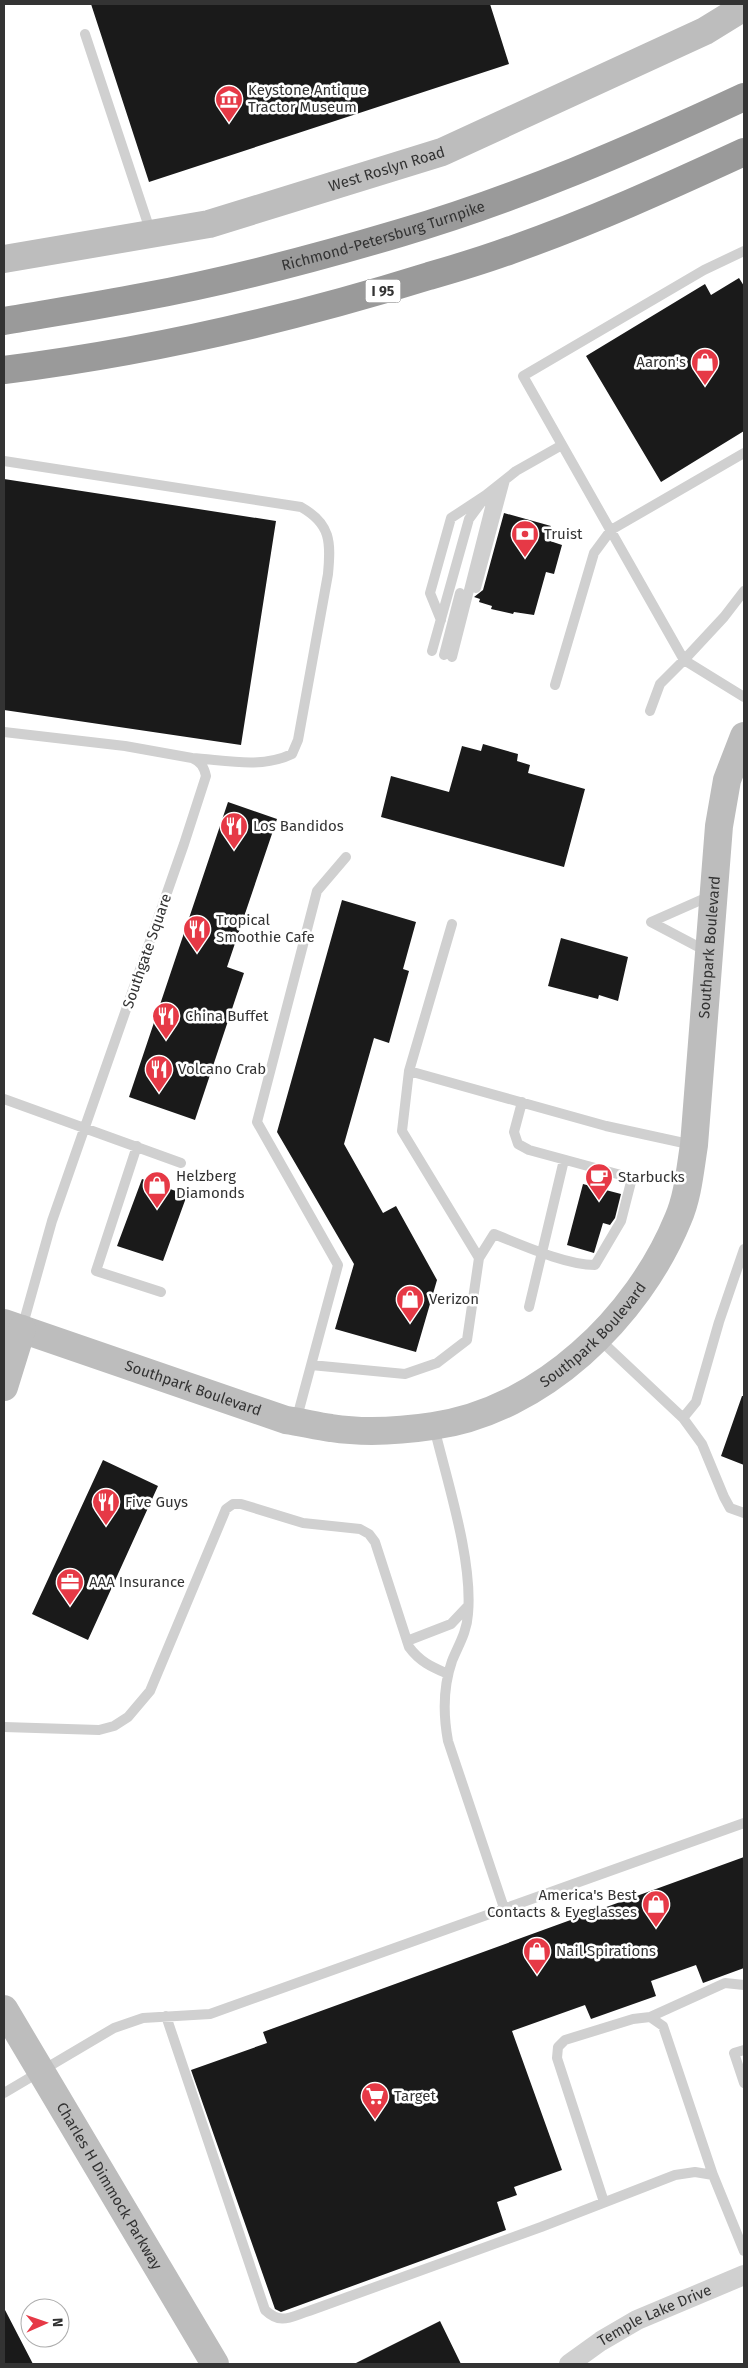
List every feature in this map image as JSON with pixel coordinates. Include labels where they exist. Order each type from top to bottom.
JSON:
[{"type":"highway","name":"Richmond-Petersburg Turnpike","points":[[4,321],[143,297],[280,266],[400,233],[510,197],[637,147],[744,97]]},
{"type":"highway","name":"I 95","points":[[4,370],[141,348],[268,322],[378,292],[511,251],[653,194],[744,152]]},
{"type":"main road","name":"West Roslyn Road","points":[[4,259],[209,224],[442,152],[705,31],[744,8]]},
{"type":"main road","name":"Southpark Boulevard","points":[[13,1326],[286,1420],[362,1431],[434,1426],[481,1413],[526,1393],[560,1372],[617,1319],[635,1295],[679,1218],[687,1190],[694,1145],[719,826],[728,780],[744,736]]},
{"type":"main road","points":[[4,1387],[13,1326]]},
{"type":"main road","name":"Charles H Dimmock Parkway","points":[[4,2008],[215,2364]]},
{"type":"street","name":"Temple Lake Drive","points":[[569,2364],[601,2341],[637,2320],[743,2280]]},
{"type":"lane","points":[[85,34],[151,234]]},
{"type":"lane","points":[[744,251],[704,270],[522,376],[684,660],[744,696]]},
{"type":"lane","points":[[441,620],[430,593],[451,518],[490,492],[516,471],[562,445]]},
{"type":"lane","points":[[554,685],[594,553],[611,530],[744,453]]},
{"type":"lane","points":[[4,461],[301,507],[317,516],[327,532],[330,552],[328,574],[298,740],[292,754],[279,761],[262,764],[192,758],[125,746],[4,732]]},
{"type":"lane","points":[[460,625],[469,615],[505,480]]},
{"type":"lane","points":[[466,574],[490,492]]},
{"type":"lane","points":[[432,651],[469,519],[490,492]]},
{"type":"lane","points":[[460,594],[448,656],[460,625],[490,492]]},
{"type":"lane","points":[[650,711],[660,684],[724,617],[744,591]]},
{"type":"lane","name":"Southgate Square","points":[[13,1326],[86,1127],[206,776],[204,768],[192,758]]},
{"type":"lane","points":[[296,1421],[338,1265],[257,1122],[317,891],[346,857]]},
{"type":"lane","points":[[709,952],[651,922],[713,894]]},
{"type":"lane","points":[[452,924],[409,1071],[402,1130],[479,1258]]},
{"type":"lane","points":[[409,1071],[644,1136],[694,1145]]},
{"type":"lane","points":[[4,1099],[86,1127],[181,1163]]},
{"type":"lane","points":[[311,1365],[405,1374],[437,1363],[467,1340],[479,1258],[494,1234],[542,1252],[586,1265],[595,1265],[621,1222],[632,1178],[529,1150],[518,1144],[514,1132],[522,1102]]},
{"type":"lane","points":[[137,1146],[96,1270],[162,1292]]},
{"type":"lane","points":[[529,1307],[564,1160]]},
{"type":"lane","points":[[683,1418],[696,1402],[719,1322],[744,1250]]},
{"type":"lane","points":[[598,1337],[683,1418],[702,1444],[730,1508],[744,1513]]},
{"type":"lane","points":[[434,1426],[460,1534],[469,1593],[462,1639],[448,1674],[444,1698],[444,1722],[448,1740],[504,1908]]},
{"type":"lane","points":[[4,1727],[99,1730],[114,1726],[128,1717],[150,1691],[226,1509],[233,1504],[241,1504],[303,1523],[360,1529],[369,1534],[375,1542],[407,1641],[417,1658],[428,1666],[448,1674]]},
{"type":"lane","points":[[407,1641],[451,1624],[468,1606]]},
{"type":"lane","points":[[4,2093],[114,2028],[143,2018],[210,2014],[744,1823]]},
{"type":"lane","points":[[604,2202],[557,2058],[558,2046],[565,2040],[633,2018],[650,2017],[725,1983],[744,1985]]},
{"type":"lane","points":[[166,2016],[265,2310],[274,2318],[284,2319],[309,2311],[675,2175],[695,2172],[713,2175]]},
{"type":"lane","points":[[650,2017],[663,2026],[713,2175],[744,2251]]},
{"type":"lane","points":[[744,2050],[734,2053],[744,2084]]},
{"type":"building","name":"Keystone Antique Tractor Museum","points":[[91,4],[490,4],[509,64],[149,182]]},
{"type":"building","name":"Aaron's","points":[[739,278],[744,286],[744,431],[661,482],[586,356],[705,284],[711,295]]},
{"type":"building","points":[[4,479],[276,521],[241,745],[4,710]]},
{"type":"building","name":"Truist","points":[[504,513],[551,526],[547,540],[562,545],[554,574],[546,572],[534,615],[514,612],[513,614],[491,609],[492,606],[479,602],[480,599],[474,597],[483,590]]},
{"type":"building","points":[[483,744],[518,754],[517,761],[530,765],[528,773],[585,789],[564,867],[381,817],[391,776],[449,792],[462,746],[481,751]]},
{"type":"building","points":[[228,802],[277,819],[227,967],[244,973],[195,1120],[129,1097]]},
{"type":"building","points":[[342,900],[416,922],[403,969],[409,971],[389,1043],[374,1038],[344,1144],[383,1213],[396,1206],[437,1280],[416,1352],[335,1329],[354,1264],[277,1132]]},
{"type":"building","points":[[561,938],[628,957],[618,1001],[599,995],[598,999],[548,986]]},
{"type":"building","name":"Helzberg Diamonds","points":[[142,1179],[187,1195],[163,1261],[117,1246]]},
{"type":"building","points":[[583,1184],[621,1194],[615,1218],[610,1225],[603,1223],[594,1253],[567,1245]]},
{"type":"building","points":[[742,1396],[744,1396],[744,1465],[721,1456]]},
{"type":"building","points":[[103,1460],[158,1486],[88,1640],[32,1614]]},
{"type":"building","name":"Target","points":[[744,1857],[744,1968],[703,1983],[696,1965],[651,1981],[656,1996],[591,2019],[585,2005],[512,2031],[562,2170],[514,2187],[517,2195],[497,2202],[506,2230],[281,2312],[275,2309],[191,2070],[267,2043],[263,2032]]},
{"type":"building","points":[[4,2308],[20,2339],[20,2348],[25,2348],[33,2364],[4,2364]]},
{"type":"building","points":[[440,2321],[461,2364],[354,2364]]},
{"type":"place","name":"Keystone Antique Tractor Museum","points":[[229,123]]},
{"type":"place","name":"Aaron's","points":[[705,386]]},
{"type":"place","name":"Truist","points":[[525,558]]},
{"type":"place","name":"Los Bandidos","points":[[234,850]]},
{"type":"place","name":"Tropical Smoothie Cafe","points":[[197,953]]},
{"type":"place","name":"China Buffet","points":[[166,1040]]},
{"type":"place","name":"Volcano Crab","points":[[159,1093]]},
{"type":"place","name":"Starbucks","points":[[599,1201]]},
{"type":"place","name":"Helzberg Diamonds","points":[[157,1209]]},
{"type":"place","name":"Verizon","points":[[410,1323]]},
{"type":"place","name":"Five Guys","points":[[106,1526]]},
{"type":"place","name":"AAA Insurance","points":[[70,1606]]},
{"type":"place","name":"America's Best Contacts & Eyeglasses","points":[[656,1928]]},
{"type":"place","name":"Nail Spirations","points":[[537,1975]]},
{"type":"place","name":"Target","points":[[375,2120]]}]
